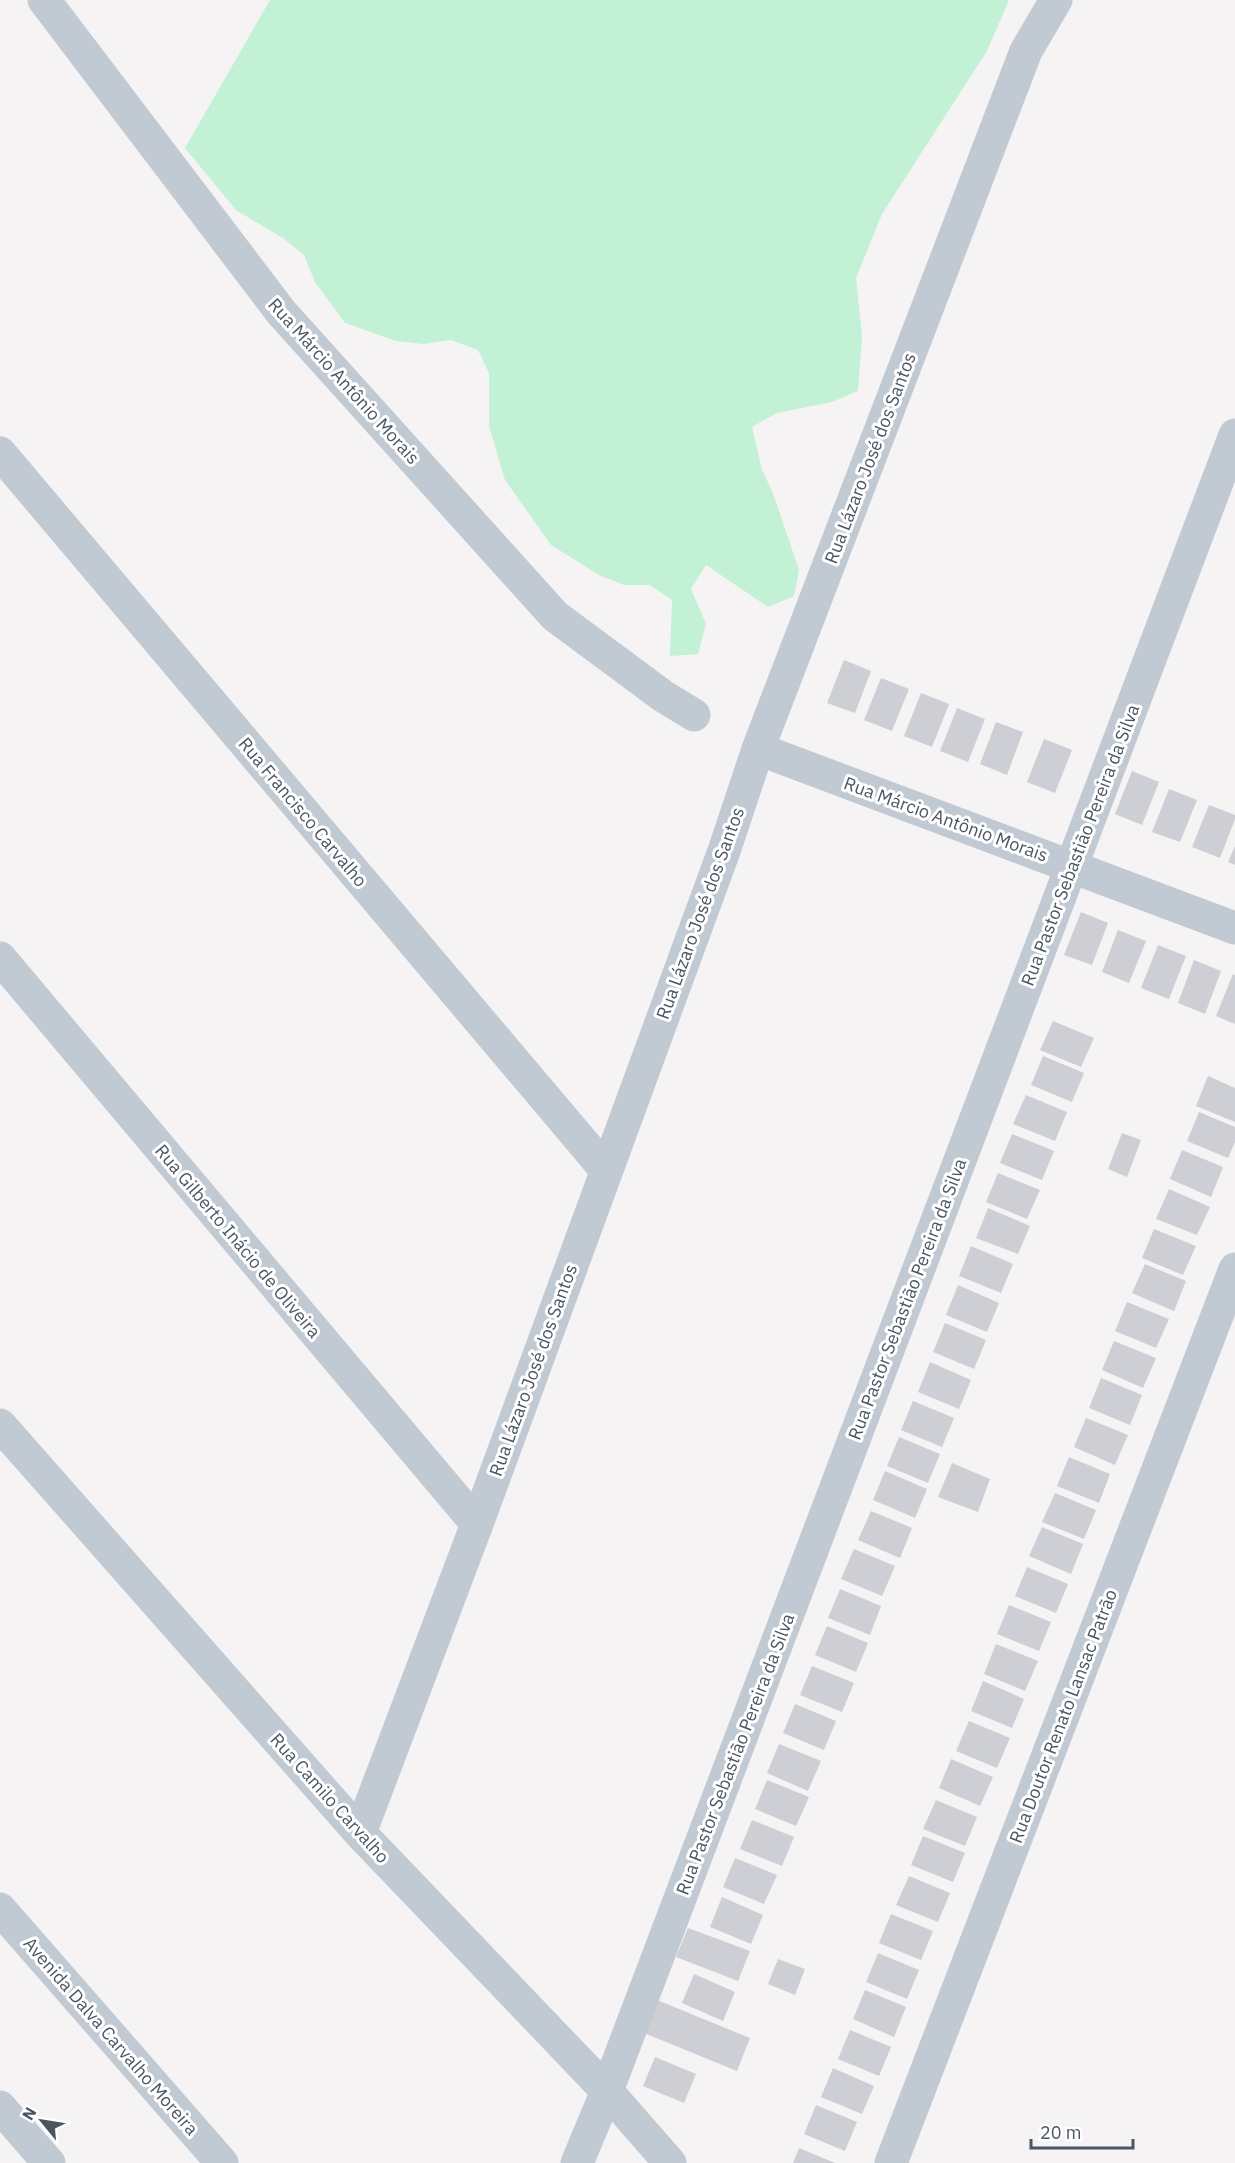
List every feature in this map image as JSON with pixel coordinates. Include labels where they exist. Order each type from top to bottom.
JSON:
[{"type":"street","name":"Rua Márcio Antônio Morais","points":[[44,0],[281,312],[555,616],[663,696],[694,715]]},
{"type":"street","name":"Rua Lázaro José dos Santos","points":[[360,1833],[477,1524],[724,851],[758,749],[1026,51],[1056,0]]},
{"type":"street","name":"Rua Pastor Sebastião Pereira da Silva","points":[[577,2163],[607,2091],[1235,435]]},
{"type":"street","name":"Rua Francisco Carvalho","points":[[0,453],[606,1170]]},
{"type":"street","name":"Rua Márcio Antônio Morais","points":[[758,749],[1235,928]]},
{"type":"street","name":"Rua Gilberto Inácio de Oliveira","points":[[0,958],[477,1524]]},
{"type":"street","name":"Rua Doutor Renato Lansac Patrão","points":[[891,2163],[1235,1269]]},
{"type":"street","name":"Rua Camilo Carvalho","points":[[0,1425],[360,1833],[607,2091],[670,2163]]},
{"type":"street","name":"Avenida Dalva Carvalho Moreira","points":[[0,1909],[222,2163]]},
{"type":"street","points":[[0,2107],[49,2163]]},
{"type":"green space","points":[[270,0],[1009,0],[987,51],[882,214],[856,278],[862,336],[858,391],[832,402],[777,413],[752,427],[762,470],[773,493],[799,570],[794,596],[768,607],[706,565],[691,589],[706,624],[698,654],[670,656],[672,600],[650,585],[624,585],[599,575],[551,545],[505,480],[489,426],[489,373],[478,350],[451,340],[423,344],[396,341],[345,323],[315,282],[304,255],[283,238],[236,210],[185,148]]},
{"type":"building","points":[[844,660],[871,671],[855,713],[827,703]]},
{"type":"building","points":[[881,678],[909,689],[892,731],[864,720]]},
{"type":"building","points":[[921,693],[949,704],[932,747],[904,736]]},
{"type":"building","points":[[957,708],[985,719],[968,762],[940,751]]},
{"type":"building","points":[[996,722],[1023,732],[1007,775],[980,764]]},
{"type":"building","points":[[1044,739],[1072,750],[1055,793],[1027,782]]},
{"type":"building","points":[[1132,771],[1159,782],[1142,825],[1115,814]]},
{"type":"building","points":[[1169,789],[1197,800],[1180,842],[1152,832]]},
{"type":"building","points":[[1209,805],[1235,815],[1220,858],[1192,847]]},
{"type":"building","points":[[1235,846],[1235,865],[1228,862]]},
{"type":"building","points":[[1081,912],[1108,923],[1092,965],[1064,955]]},
{"type":"building","points":[[1118,930],[1146,941],[1129,983],[1102,972]]},
{"type":"building","points":[[1158,945],[1186,956],[1169,999],[1141,988]]},
{"type":"building","points":[[1194,960],[1221,971],[1205,1014],[1178,1003]]},
{"type":"building","points":[[1233,974],[1235,975],[1235,1024],[1216,1016]]},
{"type":"building","points":[[1053,1021],[1094,1038],[1081,1067],[1040,1050]]},
{"type":"building","points":[[1043,1056],[1084,1073],[1072,1102],[1031,1085]]},
{"type":"building","points":[[1208,1076],[1235,1088],[1235,1122],[1196,1106]]},
{"type":"building","points":[[1026,1095],[1067,1112],[1055,1141],[1013,1124]]},
{"type":"building","points":[[1199,1112],[1235,1127],[1235,1142],[1228,1158],[1187,1141]]},
{"type":"building","points":[[1122,1133],[1141,1140],[1127,1177],[1108,1169]]},
{"type":"building","points":[[1012,1134],[1054,1151],[1042,1180],[1000,1163]]},
{"type":"building","points":[[1182,1150],[1223,1167],[1211,1197],[1170,1179]]},
{"type":"building","points":[[998,1173],[1040,1190],[1027,1219],[986,1202]]},
{"type":"building","points":[[1169,1189],[1210,1207],[1197,1235],[1156,1219]]},
{"type":"building","points":[[988,1208],[1030,1226],[1018,1254],[976,1238]]},
{"type":"building","points":[[1154,1229],[1196,1246],[1183,1275],[1142,1258]]},
{"type":"building","points":[[971,1246],[1013,1264],[1001,1293],[959,1276]]},
{"type":"building","points":[[1145,1264],[1186,1281],[1174,1311],[1132,1293]]},
{"type":"building","points":[[958,1285],[999,1303],[987,1332],[946,1315]]},
{"type":"building","points":[[1127,1302],[1169,1319],[1156,1348],[1115,1331]]},
{"type":"building","points":[[945,1323],[986,1340],[974,1369],[933,1352]]},
{"type":"building","points":[[1114,1341],[1156,1358],[1143,1388],[1102,1370]]},
{"type":"building","points":[[930,1362],[971,1380],[959,1409],[918,1392]]},
{"type":"building","points":[[1101,1378],[1142,1395],[1130,1425],[1089,1408]]},
{"type":"building","points":[[913,1401],[954,1418],[942,1447],[901,1430]]},
{"type":"building","points":[[1086,1418],[1128,1435],[1115,1465],[1074,1447]]},
{"type":"building","points":[[899,1437],[940,1454],[928,1483],[887,1466]]},
{"type":"building","points":[[1069,1457],[1110,1474],[1099,1503],[1057,1486]]},
{"type":"building","points":[[952,1463],[990,1479],[978,1512],[938,1497]]},
{"type":"building","points":[[885,1471],[927,1489],[915,1518],[873,1500]]},
{"type":"building","points":[[1055,1493],[1096,1510],[1084,1539],[1042,1522]]},
{"type":"building","points":[[871,1511],[912,1528],[900,1558],[858,1540]]},
{"type":"building","points":[[1042,1527],[1083,1544],[1071,1574],[1029,1556]]},
{"type":"building","points":[[854,1549],[895,1566],[882,1596],[841,1579]]},
{"type":"building","points":[[1027,1567],[1068,1584],[1056,1613],[1015,1596]]},
{"type":"building","points":[[840,1589],[881,1606],[870,1635],[828,1618]]},
{"type":"building","points":[[1009,1605],[1051,1622],[1039,1651],[997,1634]]},
{"type":"building","points":[[827,1626],[868,1643],[856,1672],[815,1655]]},
{"type":"building","points":[[996,1644],[1038,1661],[1025,1691],[984,1674]]},
{"type":"building","points":[[812,1666],[854,1683],[842,1712],[800,1695]]},
{"type":"building","points":[[983,1681],[1024,1699],[1012,1728],[971,1711]]},
{"type":"building","points":[[795,1704],[836,1721],[824,1750],[783,1733]]},
{"type":"building","points":[[969,1721],[1010,1738],[997,1768],[956,1751]]},
{"type":"building","points":[[779,1744],[821,1761],[808,1791],[767,1773]]},
{"type":"building","points":[[951,1759],[993,1777],[980,1806],[939,1788]]},
{"type":"building","points":[[767,1780],[809,1797],[796,1826],[755,1809]]},
{"type":"building","points":[[936,1800],[977,1817],[965,1846],[923,1829]]},
{"type":"building","points":[[752,1820],[794,1837],[782,1866],[740,1849]]},
{"type":"building","points":[[923,1836],[965,1853],[953,1882],[911,1865]]},
{"type":"building","points":[[735,1858],[777,1875],[764,1904],[723,1887]]},
{"type":"building","points":[[909,1876],[950,1893],[938,1922],[896,1905]]},
{"type":"building","points":[[722,1897],[763,1915],[751,1944],[710,1927]]},
{"type":"building","points":[[891,1914],[933,1931],[921,1960],[879,1943]]},
{"type":"building","points":[[688,1928],[750,1951],[738,1981],[676,1957]]},
{"type":"building","points":[[878,1953],[919,1970],[907,1999],[866,1982]]},
{"type":"building","points":[[778,1959],[805,1969],[795,1995],[768,1984]]},
{"type":"building","points":[[694,1974],[735,1992],[723,2021],[682,2003]]},
{"type":"building","points":[[865,1990],[906,2007],[894,2037],[853,2019]]},
{"type":"building","points":[[652,1998],[750,2038],[737,2071],[639,2031]]},
{"type":"building","points":[[850,2030],[891,2047],[879,2076],[838,2059]]},
{"type":"building","points":[[655,2057],[696,2074],[684,2103],[643,2086]]},
{"type":"building","points":[[833,2068],[874,2086],[862,2114],[821,2097]]},
{"type":"building","points":[[816,2105],[857,2122],[845,2151],[804,2134]]},
{"type":"building","points":[[799,2148],[835,2163],[793,2163]]}]
